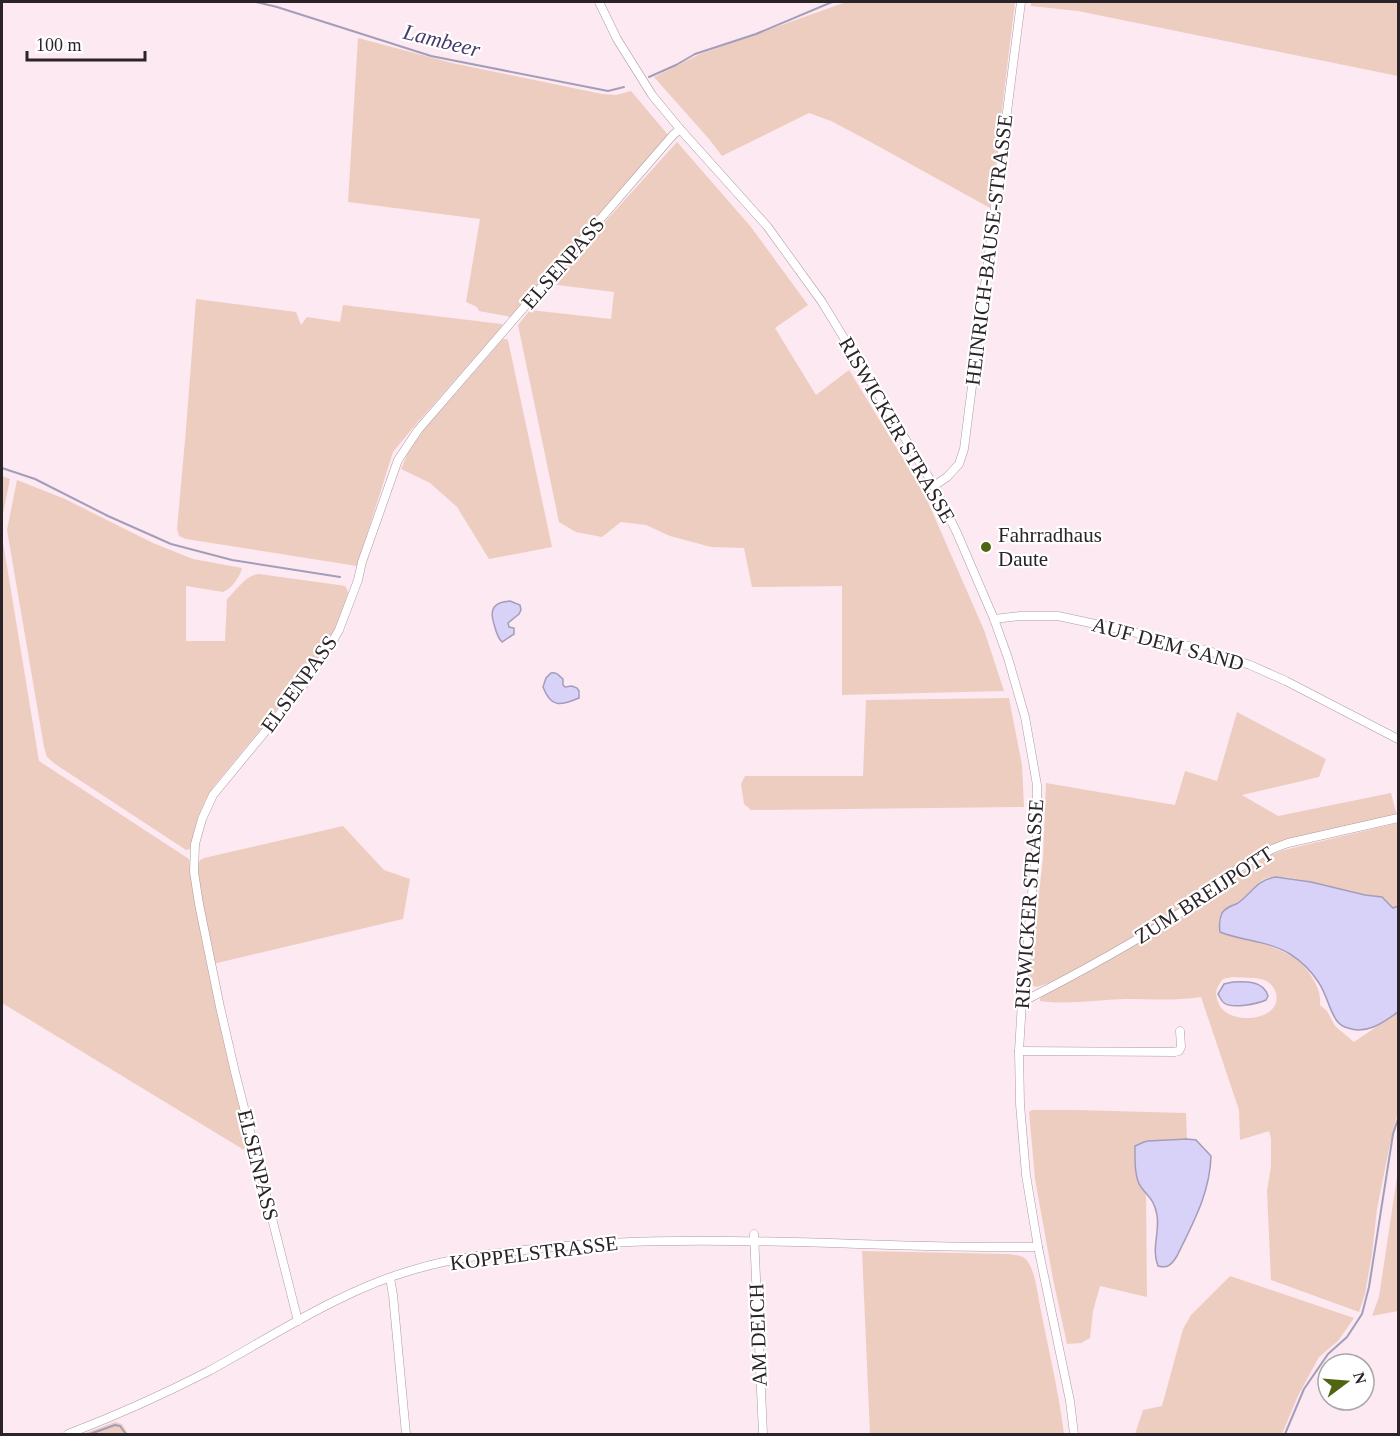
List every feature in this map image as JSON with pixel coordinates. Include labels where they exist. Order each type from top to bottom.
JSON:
[{"type":"street","name":"RISWICKER STRASSE","points":[[599,2],[617,39],[652,95],[767,226],[822,302],[934,486],[957,533],[1008,658],[1024,717],[1037,785],[1037,840],[1019,1051],[1020,1104],[1026,1175],[1038,1247],[1070,1401],[1074,1434]]},
{"type":"street","name":"HEINRICH-BAUSE-STRASSE","points":[[934,486],[947,477],[959,464],[964,449],[1021,2]]},
{"type":"street","name":"ELSENPASS","points":[[298,1321],[235,1072],[199,904],[194,856],[202,819],[213,795],[305,683],[339,630],[398,460],[408,443],[680,129]]},
{"type":"street","name":"AUF DEM SAND","points":[[994,619],[1058,616],[1212,652],[1286,681],[1398,739]]},
{"type":"street","name":"ZUM BREIJPOTT","points":[[1022,1002],[1154,930],[1201,899],[1239,868],[1274,848],[1398,818]]},
{"type":"street","points":[[1019,1051],[1175,1052],[1181,1047],[1180,1031]]},
{"type":"street","name":"KOPPELSTRASSE","points":[[68,1434],[137,1406],[206,1372],[369,1285],[416,1269],[464,1258],[621,1241],[754,1238],[1038,1247]]},
{"type":"street","name":"AM DEICH","points":[[754,1238],[763,1434]]},
{"type":"street","points":[[390,1278],[406,1434]]},
{"type":"shaded area","points":[[846,2],[1015,2],[990,208],[831,121],[809,113],[722,156],[654,77],[700,54]]},
{"type":"shaded area","points":[[1031,2],[1398,2],[1398,76],[1078,11],[1031,6]]},
{"type":"shaded area","points":[[358,38],[452,63],[602,94],[616,95],[631,91],[669,136],[511,317],[479,311],[477,307],[466,302],[480,219],[348,202]]},
{"type":"shaded area","points":[[677,142],[751,227],[808,305],[775,328],[816,395],[849,370],[924,493],[984,630],[1004,691],[842,695],[842,586],[752,587],[744,548],[711,547],[670,536],[646,525],[621,522],[602,537],[576,532],[559,522],[518,325],[530,310],[611,319],[614,292],[549,284]]},
{"type":"shaded area","points":[[196,299],[296,312],[301,325],[307,317],[340,322],[343,305],[502,324],[393,452],[357,566],[179,536],[177,529]]},
{"type":"shaded area","points":[[503,339],[508,340],[552,547],[489,559],[457,507],[430,483],[401,469],[409,450],[424,430]]},
{"type":"shaded area","points":[[2,476],[10,479],[2,519]]},
{"type":"shaded area","points":[[17,480],[65,499],[153,543],[193,559],[242,568],[235,582],[223,592],[186,586],[186,641],[225,641],[227,599],[245,580],[254,575],[339,585],[347,589],[348,593],[338,624],[321,656],[214,786],[197,820],[190,849],[186,850],[47,757],[7,530]]},
{"type":"shaded area","points":[[2,536],[39,761],[189,859],[209,971],[254,1156],[2,1003]]},
{"type":"shaded area","points":[[510,601],[520,605],[521,610],[508,623],[509,627],[514,628],[514,634],[502,642],[496,631],[492,614],[494,607]]},
{"type":"shaded area","points":[[551,673],[556,673],[563,679],[565,687],[577,688],[579,698],[561,704],[549,699],[543,687],[546,678]]},
{"type":"shaded area","points":[[1009,698],[1022,765],[1024,807],[751,810],[744,804],[741,784],[745,776],[863,776],[866,700]]},
{"type":"shaded area","points":[[1237,712],[1326,759],[1319,777],[1242,795],[1278,816],[1391,793],[1397,816],[1278,844],[1154,927],[1057,980],[1037,987],[1029,985],[1043,858],[1046,783],[1175,805],[1185,771],[1217,781]]},
{"type":"shaded area","points":[[1398,823],[1398,906],[1394,908],[1378,896],[1361,895],[1299,879],[1274,877],[1262,880],[1225,911],[1219,925],[1232,935],[1276,948],[1300,963],[1316,985],[1320,994],[1320,1005],[1327,1011],[1335,1026],[1354,1042],[1398,1012],[1398,1111],[1377,1209],[1365,1294],[1359,1312],[1271,1280],[1267,1191],[1271,1166],[1271,1139],[1269,1131],[1240,1140],[1239,1110],[1201,997],[1040,1001],[1044,995],[1186,915],[1241,873],[1266,857],[1284,850]],"holes":[[[1232,977],[1261,979],[1270,983],[1276,993],[1276,1003],[1271,1010],[1254,1018],[1233,1016],[1224,1011],[1217,1000],[1217,988],[1223,979]]]},
{"type":"shaded area","points":[[343,826],[384,870],[410,879],[403,919],[213,964],[196,869],[200,860]]},
{"type":"shaded area","points":[[1276,877],[1382,897],[1393,908],[1398,906],[1398,1012],[1368,1029],[1355,1030],[1344,1026],[1334,1017],[1316,979],[1294,957],[1273,946],[1220,932],[1219,924],[1224,911],[1238,903],[1259,884]]},
{"type":"shaded area","points":[[1249,982],[1259,985],[1263,987],[1268,996],[1266,1000],[1251,1004],[1228,1005],[1218,994],[1224,984]]},
{"type":"shaded area","points":[[1032,1110],[1186,1113],[1187,1139],[1144,1142],[1135,1150],[1137,1177],[1146,1192],[1147,1297],[1100,1286],[1093,1311],[1090,1338],[1081,1343],[1067,1344],[1053,1279],[1035,1179],[1029,1112]]},
{"type":"shaded area","points":[[1196,1140],[1211,1156],[1208,1183],[1200,1207],[1177,1256],[1169,1265],[1161,1267],[1158,1266],[1155,1253],[1156,1210],[1137,1178],[1135,1146],[1148,1141]]},
{"type":"shaded area","points":[[1398,1170],[1398,1311],[1372,1316],[1379,1297]]},
{"type":"shaded area","points":[[862,1251],[1007,1254],[1024,1258],[1031,1267],[1036,1286],[1064,1434],[870,1434]]},
{"type":"shaded area","points":[[1230,1276],[1354,1318],[1338,1341],[1325,1352],[1316,1352],[1316,1363],[1298,1396],[1282,1434],[1135,1434],[1143,1410],[1162,1406],[1183,1329],[1191,1315]]},
{"type":"shaded area","points":[[115,1422],[122,1424],[128,1434],[83,1434]]},
{"type":"waterway","name":"Lambeer","points":[[256,2],[431,56],[608,91],[624,87]]},
{"type":"waterway","name":"Lambeer","points":[[649,77],[695,54],[756,34],[832,2]]},
{"type":"waterway","points":[[2,468],[35,479],[108,516],[171,544],[232,560],[340,577]]},
{"type":"waterway","points":[[1285,1434],[1304,1389],[1328,1354],[1347,1337],[1362,1314],[1369,1287],[1393,1134],[1398,1119]]},
{"type":"waterway","points":[[90,1434],[115,1425],[120,1426],[126,1434]]},
{"type":"place","name":"Fahrradhaus Daute","points":[[986,547]]}]
